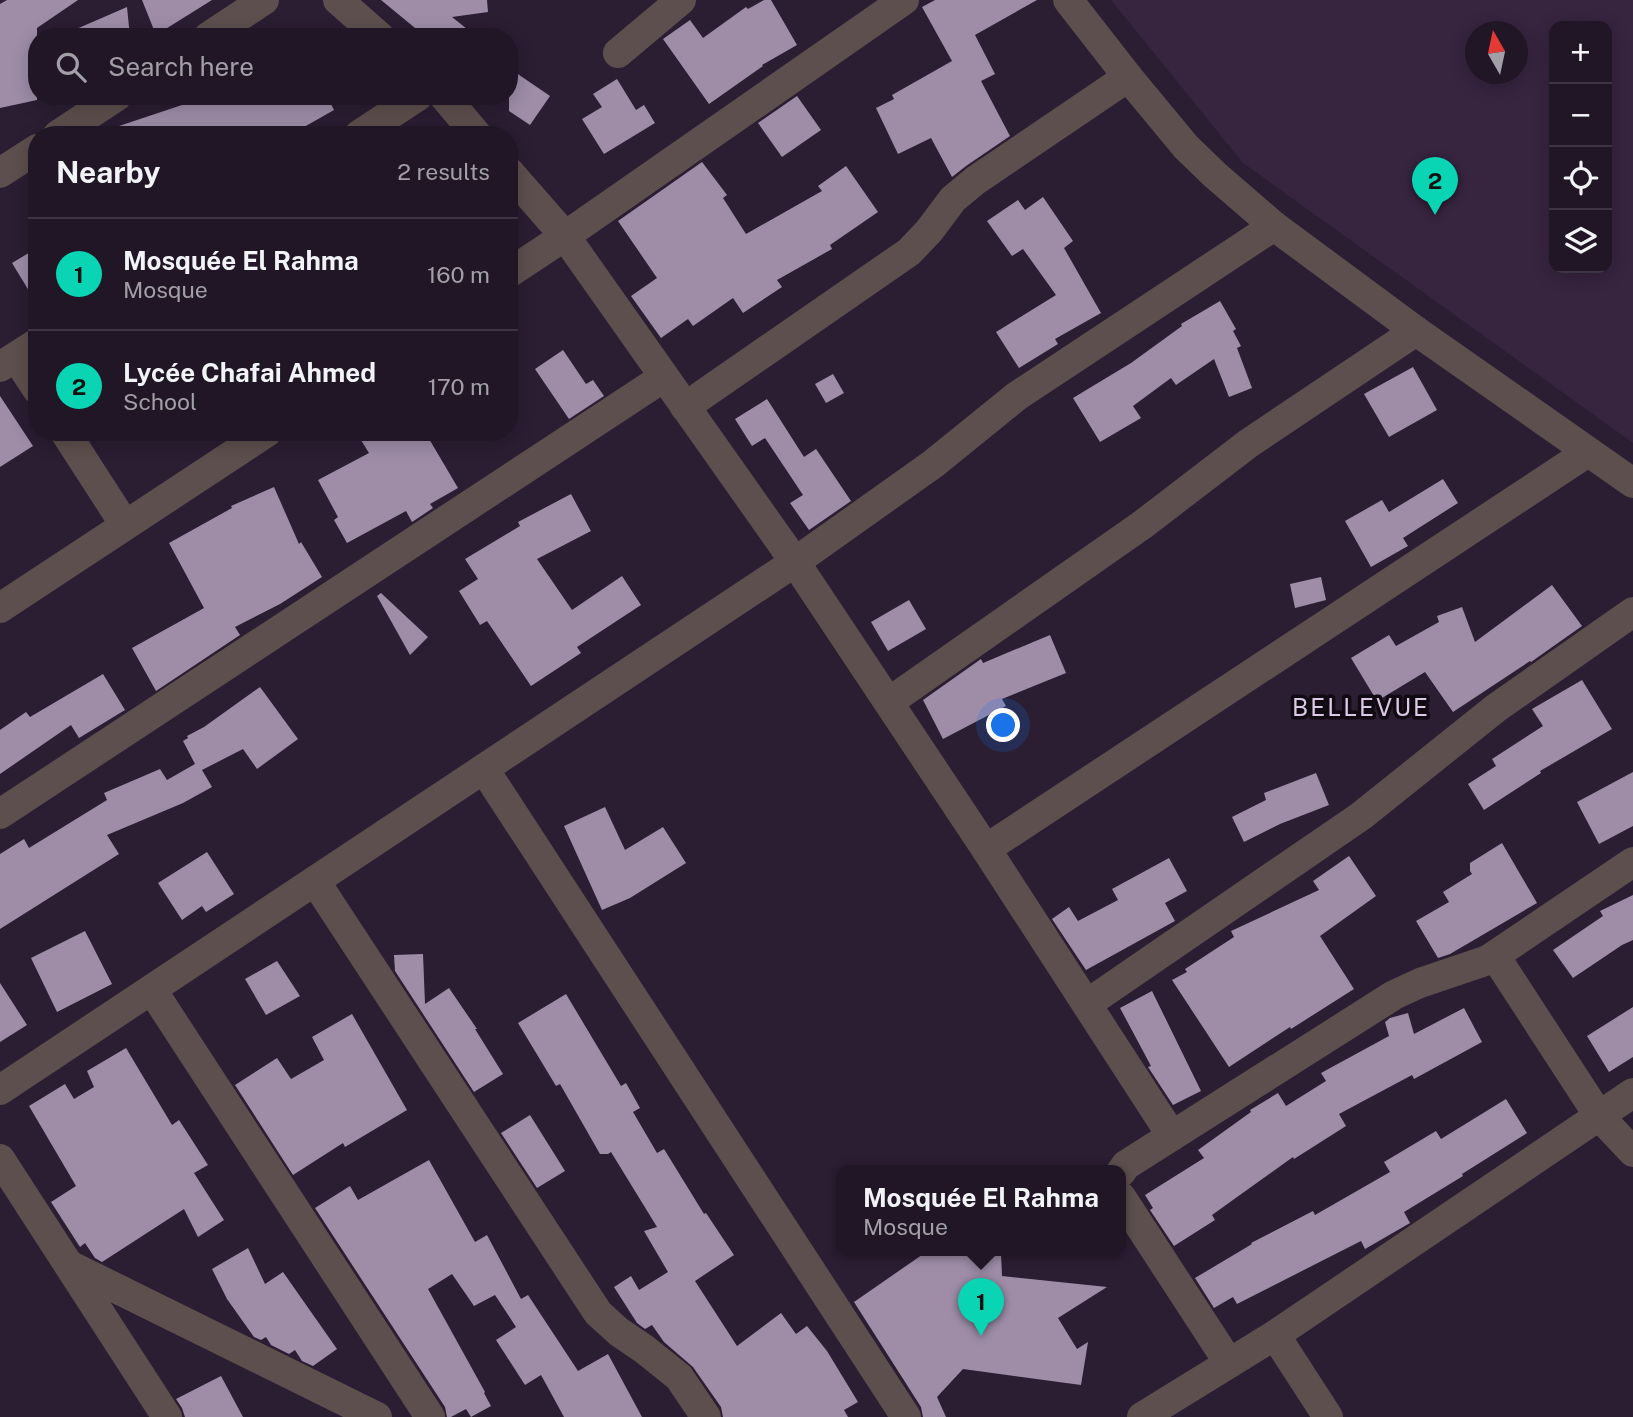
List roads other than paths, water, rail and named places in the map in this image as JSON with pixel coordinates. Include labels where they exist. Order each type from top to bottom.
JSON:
[{"type":"street","points":[[222,28],[264,0]]},
{"type":"street","points":[[338,0],[370,28]]},
{"type":"street","points":[[618,53],[681,0]]},
{"type":"street","points":[[518,267],[904,0]]},
{"type":"street","points":[[1068,0],[1186,147],[1274,226],[1416,331],[1633,483]]},
{"type":"street","points":[[685,407],[909,252],[929,232],[953,199],[976,180],[1128,77]]},
{"type":"street","points":[[72,126],[103,105]]},
{"type":"street","points":[[373,126],[404,105]]},
{"type":"street","points":[[452,105],[469,126]]},
{"type":"street","points":[[0,173],[28,155]]},
{"type":"street","points":[[518,182],[565,236],[795,562],[1172,1136]]},
{"type":"street","points":[[0,1090],[795,562],[933,464],[1017,396],[1274,226]]},
{"type":"street","points":[[889,702],[1142,525],[1249,443],[1416,331]]},
{"type":"street","points":[[17,356],[28,374]]},
{"type":"street","points":[[0,814],[664,377]]},
{"type":"street","points":[[71,441],[125,525]]},
{"type":"street","points":[[0,608],[253,441]]},
{"type":"street","points":[[986,849],[1588,452]]},
{"type":"street","points":[[1087,1004],[1361,816],[1496,708],[1633,612]]},
{"type":"street","points":[[484,769],[906,1417]]},
{"type":"street","points":[[1126,1165],[1394,995],[1495,956],[1633,862]]},
{"type":"street","points":[[315,881],[598,1313],[680,1377],[706,1417]]},
{"type":"street","points":[[1495,956],[1599,1115],[1633,1152]]},
{"type":"street","points":[[152,989],[430,1417]]},
{"type":"street","points":[[1142,1417],[1275,1335],[1633,1093]]},
{"type":"street","points":[[0,1159],[167,1417]]},
{"type":"street","points":[[1126,1205],[1229,1363]]},
{"type":"street","points":[[69,1265],[377,1417]]},
{"type":"street","points":[[1275,1335],[1328,1417]]},
{"type":"place","name":"Lycée Chafai Ahmed","points":[[1435,215]]},
{"type":"place","name":"Mosquée El Rahma","points":[[981,1336]]},
{"type":"district","name":"BELLEVUE","points":[[1361,707]]}]
